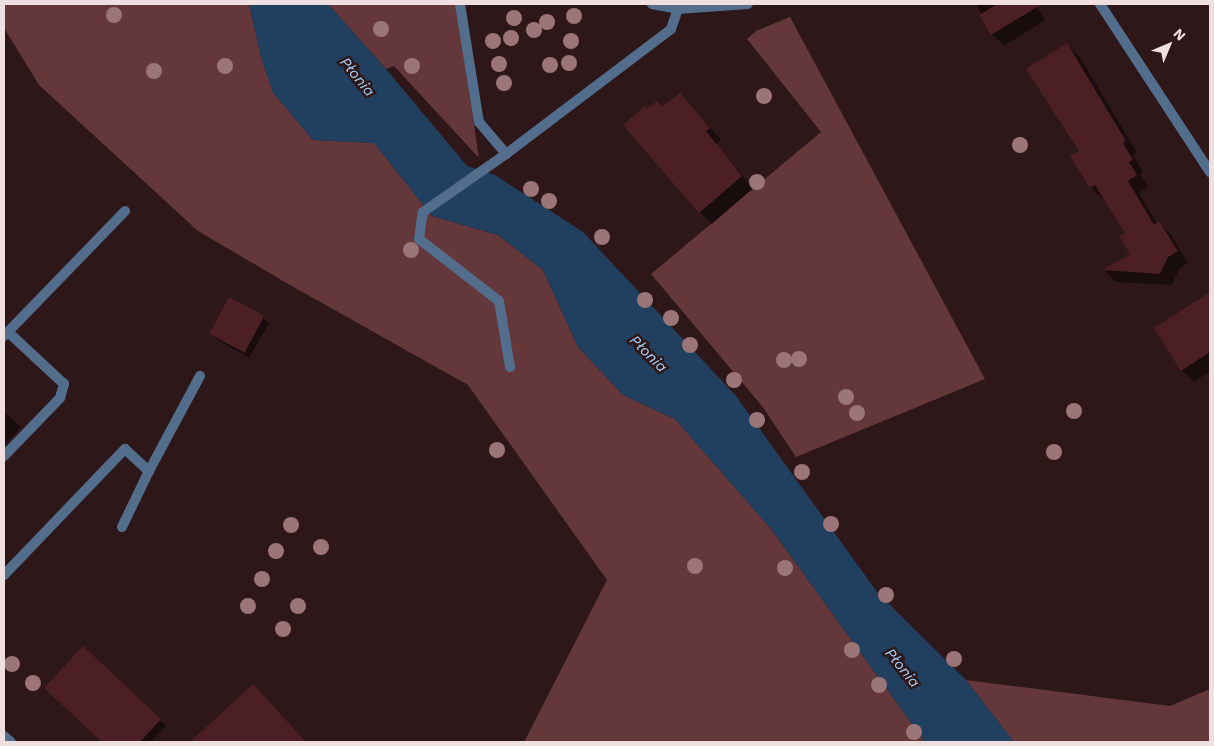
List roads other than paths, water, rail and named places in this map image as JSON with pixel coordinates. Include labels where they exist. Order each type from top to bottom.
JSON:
[{"type":"street","points":[[460,4],[479,122],[506,154]]},
{"type":"street","points":[[652,4],[678,10],[748,4]]},
{"type":"street","points":[[1100,4],[1210,172]]},
{"type":"street","points":[[510,367],[499,301],[419,239],[423,212],[506,154],[670,29],[678,10]]},
{"type":"street","points":[[4,456],[60,398],[64,384],[6,334],[125,211]]},
{"type":"street","points":[[122,527],[149,471],[200,376]]},
{"type":"street","points":[[4,575],[125,449],[149,471]]},
{"type":"street","points":[[4,736],[11,742]]},
{"type":"water","name":"Płonia","points":[[249,4],[328,4],[386,69],[467,166],[495,175],[583,232],[736,396],[877,592],[966,680],[1014,742],[925,742],[772,530],[675,419],[623,395],[578,347],[543,270],[498,235],[432,216],[374,143],[313,140],[273,93],[261,57]]}]
